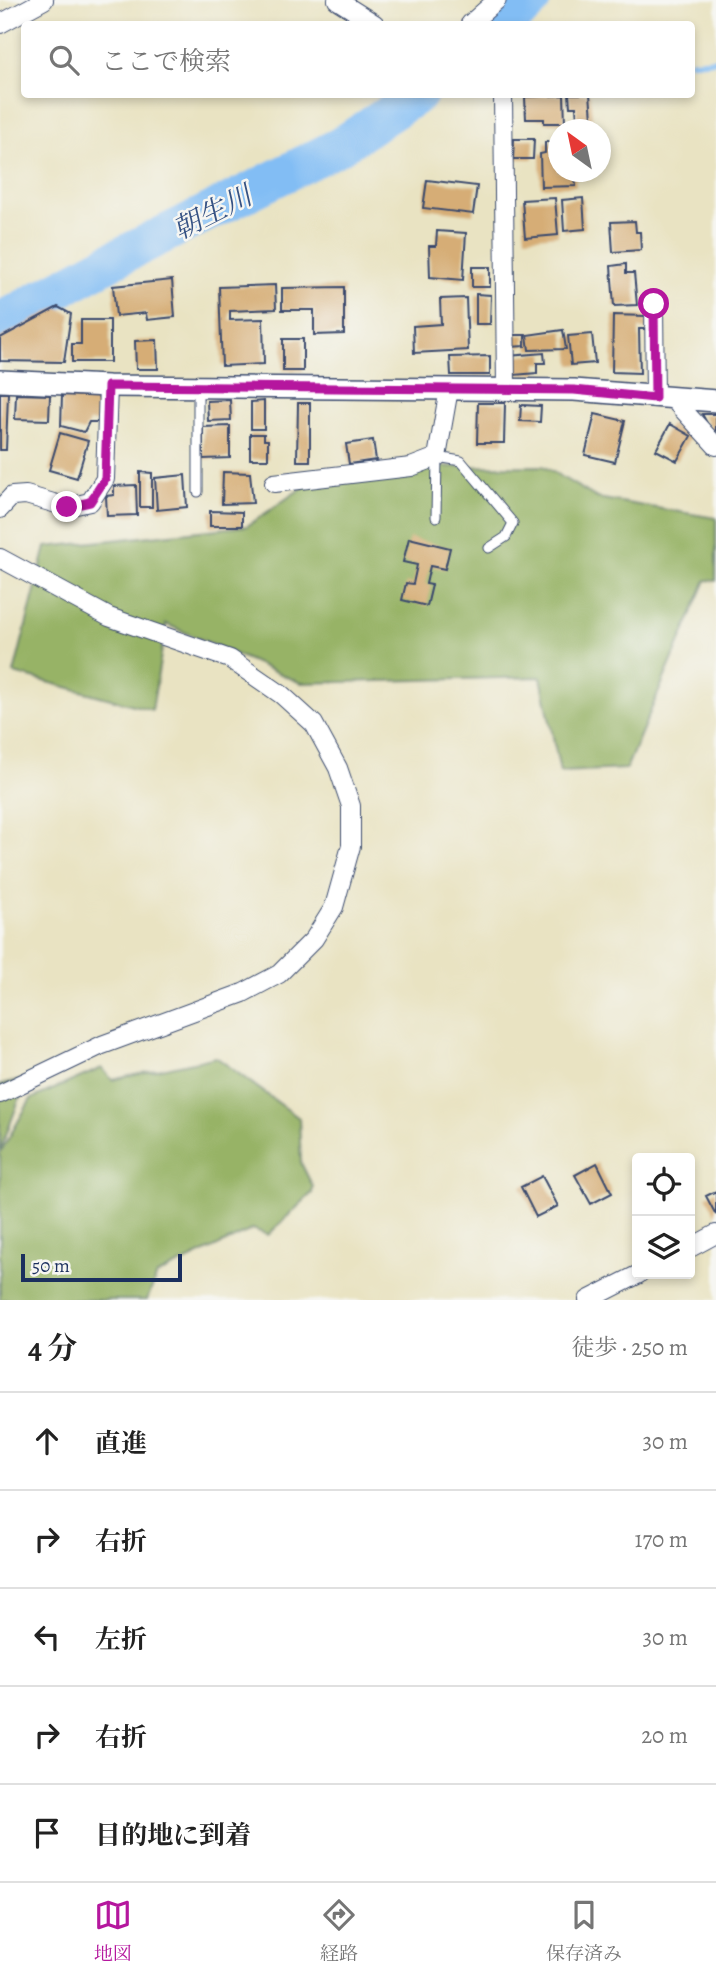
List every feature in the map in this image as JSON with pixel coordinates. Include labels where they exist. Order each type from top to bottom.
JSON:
[{"type":"street","points":[[0,24],[44,0]]},
{"type":"street","points":[[337,0],[370,21]]},
{"type":"street","points":[[473,21],[495,2]]},
{"type":"street","points":[[495,2],[495,21]]},
{"type":"street","points":[[503,98],[506,389]]},
{"type":"street","points":[[654,304],[665,399],[716,446]]},
{"type":"street","points":[[0,382],[108,386],[574,390],[716,401]]},
{"type":"street","points":[[0,509],[12,496],[26,495],[67,507],[90,502],[105,479],[108,386]]},
{"type":"street","points":[[274,483],[411,467],[437,457],[449,389]]},
{"type":"street","points":[[0,558],[109,617],[230,659],[282,695],[314,724],[338,768],[351,806],[351,846],[334,908],[314,939],[279,974],[243,993],[102,1045],[0,1094]]},
{"type":"street","points":[[695,1245],[716,1234]]},
{"type":"street","points":[[587,1300],[632,1278]]},
{"type":"lane","points":[[198,387],[198,492]]},
{"type":"lane","points":[[436,517],[437,457],[461,461],[513,523],[506,537],[489,548]]},
{"type":"green space","points":[[543,466],[597,498],[716,518],[716,581],[706,580],[626,769],[560,772],[541,677],[301,683],[166,624],[152,710],[14,673],[46,547],[247,526],[309,483],[404,467]]},
{"type":"green space","points":[[216,1057],[299,1118],[301,1163],[313,1187],[312,1193],[268,1235],[253,1229],[157,1275],[147,1300],[0,1300],[0,1153],[31,1099],[102,1068],[112,1080]]},
{"type":"green space","points":[[27,1079],[0,1151],[0,1085]]},
{"type":"building","points":[[525,98],[564,98],[565,119],[548,119],[548,123],[544,123],[544,119],[526,119]]},
{"type":"building","points":[[569,98],[590,98],[592,119],[577,119],[576,107],[570,107]]},
{"type":"building","points":[[514,139],[534,139],[533,159],[513,159]]},
{"type":"building","points":[[545,142],[548,142],[548,182],[576,182],[576,186],[541,187],[540,154],[545,153]]},
{"type":"building","points":[[427,180],[477,186],[473,214],[423,208]]},
{"type":"building","points":[[555,198],[558,235],[525,238],[522,200]]},
{"type":"building","points":[[583,198],[585,229],[564,231],[562,200]]},
{"type":"building","points":[[635,221],[636,232],[640,232],[641,250],[613,252],[611,222]]},
{"type":"building","points":[[437,231],[466,233],[463,280],[430,277],[429,246],[436,246]]},
{"type":"building","points":[[626,264],[626,273],[634,273],[637,305],[614,306],[611,266]]},
{"type":"building","points":[[472,267],[490,267],[490,287],[472,287]]},
{"type":"building","points":[[172,280],[175,317],[147,320],[146,313],[116,316],[113,286]]},
{"type":"building","points":[[275,285],[276,309],[230,311],[230,320],[263,319],[264,364],[222,366],[219,287]]},
{"type":"building","points":[[344,287],[344,334],[314,335],[314,310],[282,310],[282,288]]},
{"type":"building","points":[[476,294],[491,295],[490,324],[476,324]]},
{"type":"building","points":[[466,298],[468,350],[414,353],[413,326],[441,324],[440,299]]},
{"type":"building","points":[[58,307],[71,314],[64,362],[0,361],[0,338]]},
{"type":"building","points":[[613,315],[646,316],[648,329],[639,329],[640,373],[612,372]]},
{"type":"building","points":[[81,320],[110,320],[110,362],[72,362],[72,344],[81,344]]},
{"type":"building","points":[[563,330],[566,349],[529,350],[527,335]]},
{"type":"building","points":[[592,334],[595,363],[571,365],[568,336]]},
{"type":"building","points":[[509,335],[525,335],[525,346],[509,347]]},
{"type":"building","points":[[283,339],[303,339],[303,371],[283,371]]},
{"type":"building","points":[[157,340],[158,369],[136,369],[135,341]]},
{"type":"building","points":[[544,353],[545,363],[537,363],[537,373],[514,375],[508,356]]},
{"type":"building","points":[[490,356],[490,375],[451,375],[450,357]]},
{"type":"building","points":[[0,393],[8,393],[6,450],[0,450]]},
{"type":"building","points":[[16,394],[50,395],[49,420],[15,419]]},
{"type":"building","points":[[62,395],[101,396],[102,422],[89,422],[84,432],[61,426]]},
{"type":"building","points":[[230,400],[231,420],[208,421],[207,401]]},
{"type":"building","points":[[264,401],[264,429],[251,429],[251,402]]},
{"type":"building","points":[[298,403],[310,403],[310,461],[297,461]]},
{"type":"building","points":[[478,403],[505,403],[504,443],[477,443]]},
{"type":"building","points":[[521,405],[541,406],[540,422],[520,421]]},
{"type":"building","points":[[595,414],[625,421],[615,462],[585,455]]},
{"type":"building","points":[[702,414],[716,414],[716,431],[712,432]]},
{"type":"building","points":[[670,424],[691,436],[677,461],[656,450]]},
{"type":"building","points":[[230,426],[230,458],[203,459],[203,427]]},
{"type":"building","points":[[60,433],[88,441],[77,478],[49,470]]},
{"type":"building","points":[[250,434],[264,434],[264,440],[268,440],[268,459],[250,459]]},
{"type":"building","points":[[373,440],[376,460],[349,464],[346,444]]},
{"type":"building","points":[[140,472],[152,473],[152,507],[140,507]]},
{"type":"building","points":[[223,472],[250,473],[253,503],[222,504]]},
{"type":"building","points":[[185,475],[187,507],[157,510],[155,478]]},
{"type":"building","points":[[136,485],[137,515],[107,516],[106,496],[114,495],[114,486]]},
{"type":"building","points":[[210,511],[242,512],[242,526],[210,526]]},
{"type":"building","points":[[409,538],[450,548],[445,569],[430,566],[426,584],[432,585],[427,606],[402,600],[406,583],[413,584],[417,565],[403,562]]},
{"type":"building","points":[[597,1163],[612,1193],[591,1204],[575,1175]]},
{"type":"building","points":[[542,1176],[558,1206],[536,1217],[521,1187]]},
{"type":"building","points":[[716,1191],[716,1215],[706,1196]]},
{"type":"waterway","name":"朝生川","points":[[510,21],[532,0]]},
{"type":"waterway","points":[[695,62],[716,60]]},
{"type":"waterway","name":"朝生川","points":[[0,321],[115,259],[340,146],[413,98]]},
{"type":"route","points":[[67,507],[90,502],[105,479],[108,386],[574,390],[655,398],[654,304]]}]
